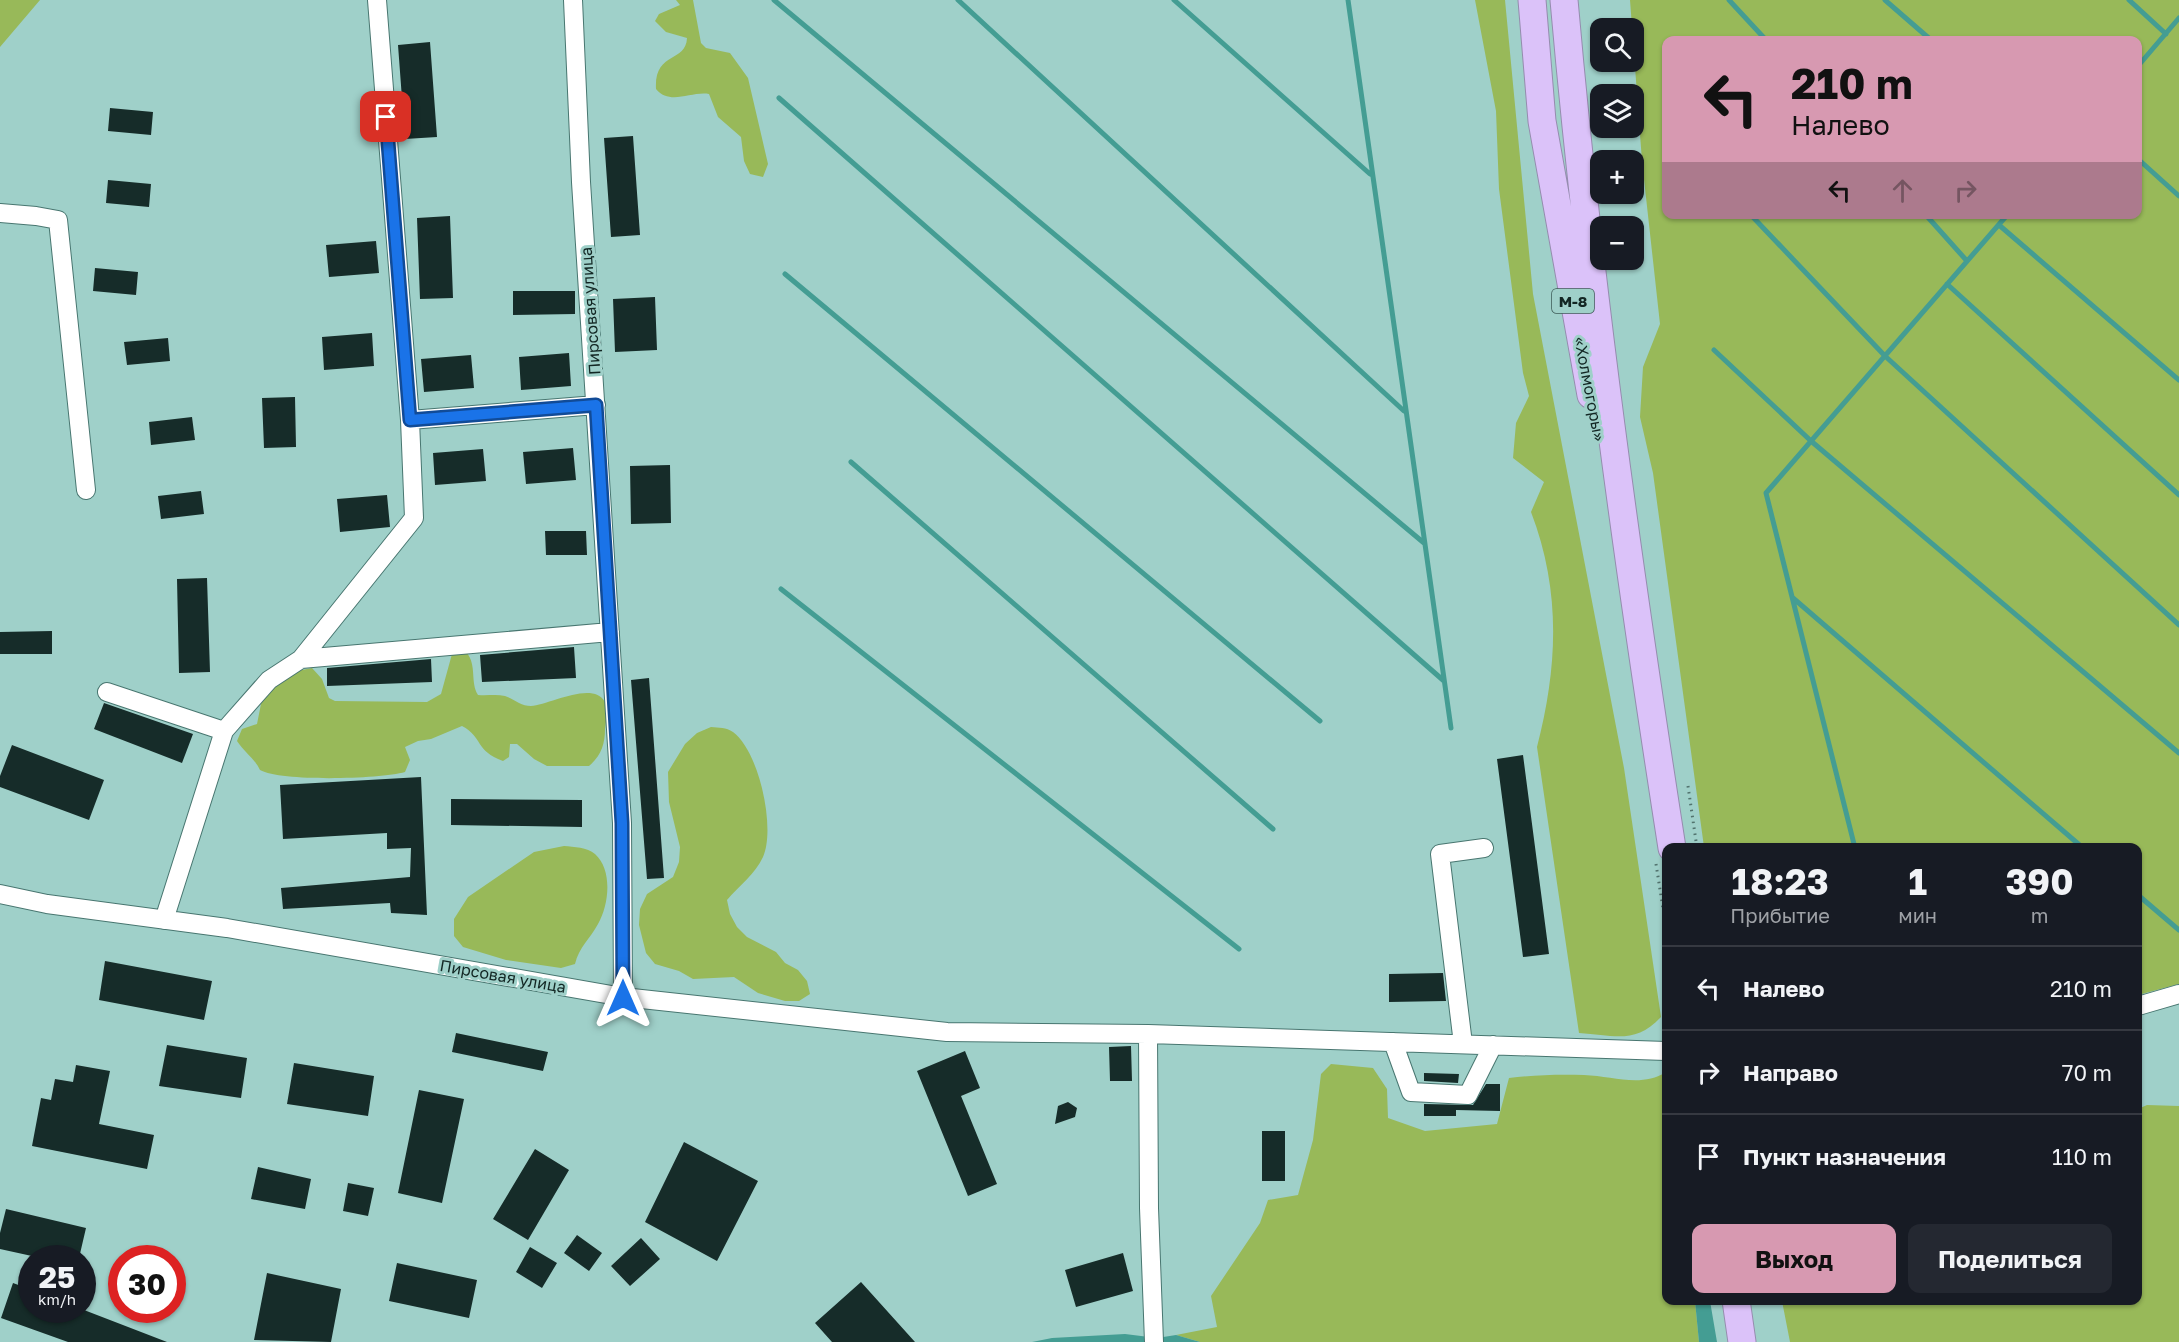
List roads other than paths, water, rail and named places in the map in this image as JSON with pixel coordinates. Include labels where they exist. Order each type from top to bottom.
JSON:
[{"type":"highway","name":"«Холмогоры»","points":[[1532,0],[1544,133],[1580,342],[1633,599]]},
{"type":"highway","name":"«Холмогоры»","points":[[1564,0],[1580,172],[1663,843]]},
{"type":"highway","points":[[1737,1305],[1742,1342]]},
{"type":"street","points":[[164,920],[224,730],[269,680],[301,659],[414,518],[410,420],[377,0]]},
{"type":"street","name":"Пирсовая улица","points":[[0,894],[47,904],[164,920],[623,998],[622,823],[573,0]]},
{"type":"street","points":[[0,213],[58,220],[86,490]]},
{"type":"street","points":[[410,420],[596,405]]},
{"type":"street","points":[[301,659],[610,632]]},
{"type":"street","points":[[107,692],[224,730]]},
{"type":"street","points":[[1463,1044],[1440,854],[1484,848]]},
{"type":"street","points":[[2142,1005],[2179,994]]},
{"type":"street","points":[[623,998],[947,1032],[1148,1034],[1662,1051]]},
{"type":"street","points":[[1148,1034],[1149,1208],[1154,1334]]},
{"type":"street","points":[[1393,1042],[1411,1092],[1468,1095],[1492,1045]]},
{"type":"water","points":[[1695,1305],[1711,1305],[1717,1342],[1699,1342]]},
{"type":"water","points":[[1125,1334],[1157,1338],[1176,1335],[1200,1342],[1032,1342],[1052,1338]]},
{"type":"waterway","points":[[774,0],[1424,543]]},
{"type":"waterway","points":[[958,0],[1404,411]]},
{"type":"waterway","points":[[1174,0],[1370,174]]},
{"type":"waterway","points":[[1348,0],[1451,728]]},
{"type":"waterway","points":[[1729,0],[1762,36]]},
{"type":"waterway","points":[[1885,0],[1926,36]]},
{"type":"waterway","points":[[2129,0],[2166,34]]},
{"type":"waterway","points":[[2142,61],[2179,18]]},
{"type":"waterway","points":[[779,98],[1444,681]]},
{"type":"waterway","points":[[2142,163],[2179,196]]},
{"type":"waterway","points":[[1755,219],[1885,356],[2179,625]]},
{"type":"waterway","points":[[1929,219],[1967,261]]},
{"type":"waterway","points":[[1854,843],[1766,493],[2004,219]]},
{"type":"waterway","points":[[1999,225],[2179,380]]},
{"type":"waterway","points":[[785,274],[1320,721]]},
{"type":"waterway","points":[[1947,284],[2179,495]]},
{"type":"waterway","points":[[1714,350],[1811,441],[2179,753]]},
{"type":"waterway","points":[[851,462],[1273,829]]},
{"type":"waterway","points":[[781,589],[1239,949]]},
{"type":"waterway","points":[[1793,598],[2077,843]]},
{"type":"waterway","points":[[2142,898],[2179,930]]}]
